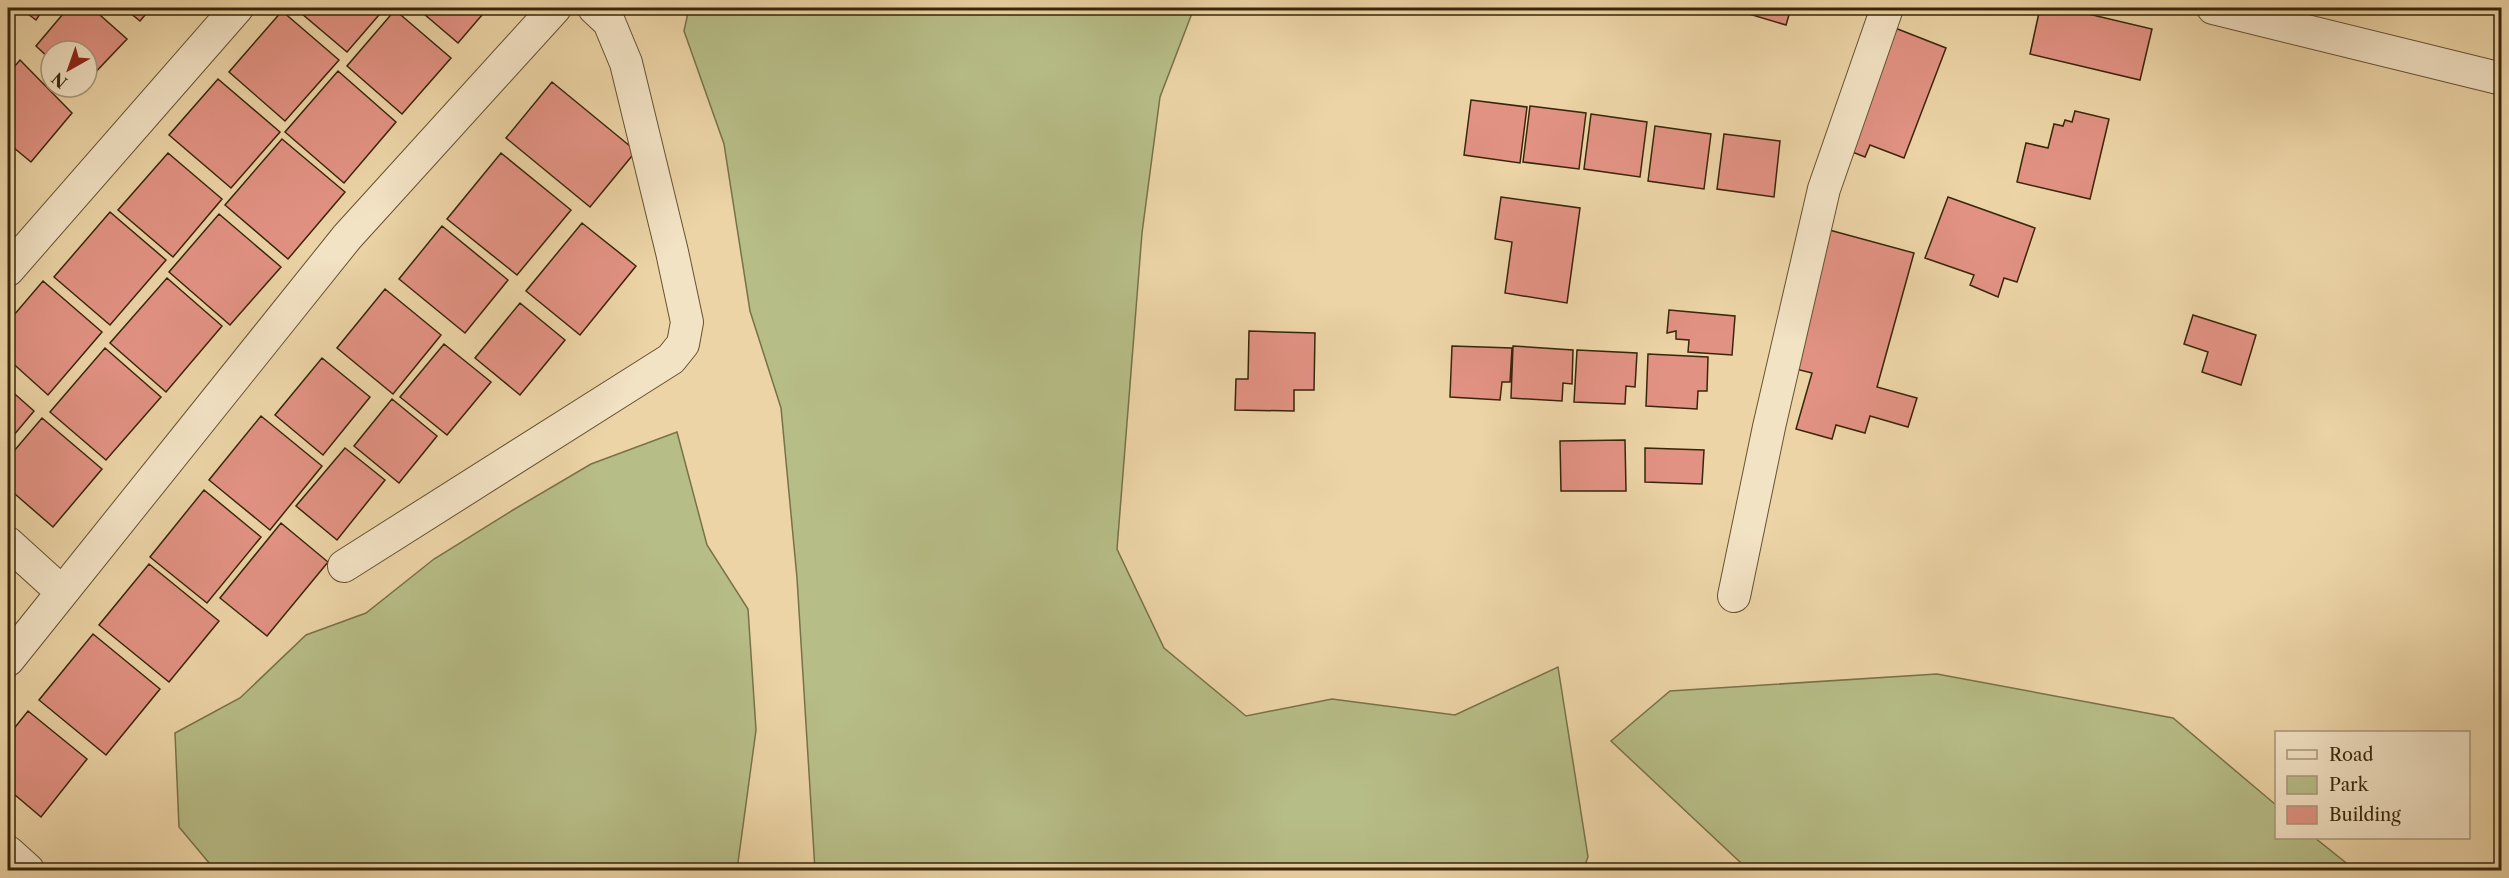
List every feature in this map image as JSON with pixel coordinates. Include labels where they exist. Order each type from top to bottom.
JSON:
[{"type":"street","points":[[8,270],[237,8]]},
{"type":"street","points":[[8,660],[347,237],[555,8]]},
{"type":"street","points":[[344,567],[671,359],[683,344],[687,322],[627,63],[609,22],[594,8]]},
{"type":"street","points":[[1734,596],[1768,427],[1824,189],[1887,8]]},
{"type":"street","points":[[2213,8],[2502,79]]},
{"type":"street","points":[[8,543],[62,592]]},
{"type":"street","points":[[8,852],[28,870]]},
{"type":"green space","points":[[689,8],[1194,8],[1160,97],[1142,233],[1117,549],[1164,648],[1246,716],[1332,699],[1455,715],[1558,667],[1588,857],[1583,870],[815,870],[797,578],[781,408],[750,311],[724,144],[684,31]]},
{"type":"green space","points":[[677,432],[707,545],[748,609],[756,730],[737,870],[215,870],[179,827],[175,733],[240,698],[306,635],[366,613],[434,559],[513,510],[591,464]]},
{"type":"green space","points":[[1937,674],[2173,718],[2275,804],[2275,839],[2316,839],[2355,870],[1745,870],[1741,863],[1611,741],[1670,691]]},
{"type":"building","points":[[20,8],[44,8],[36,20]]},
{"type":"building","points":[[68,8],[92,8],[127,39],[99,68],[99,39],[42,39]]},
{"type":"building","points":[[124,8],[151,8],[140,21]]},
{"type":"building","points":[[295,8],[385,8],[347,52]]},
{"type":"building","points":[[417,8],[488,8],[458,43]]},
{"type":"building","points":[[1729,8],[1791,8],[1786,25]]},
{"type":"building","points":[[2040,8],[2063,8],[2152,29],[2140,80],[2030,54]]},
{"type":"building","points":[[395,10],[451,58],[402,114],[347,66]]},
{"type":"building","points":[[282,11],[339,60],[285,121],[229,72]]},
{"type":"building","points":[[1890,26],[1946,48],[1904,158],[1870,145],[1865,157],[1832,144]]},
{"type":"building","points":[[20,60],[39,79],[39,99],[58,99],[72,113],[31,162],[8,143],[8,74]]},
{"type":"building","points":[[338,71],[396,122],[344,183],[285,132]]},
{"type":"building","points":[[218,79],[280,132],[231,188],[169,135]]},
{"type":"building","points":[[552,82],[636,151],[590,207],[506,138]]},
{"type":"building","points":[[1471,100],[1527,107],[1520,163],[1464,155]]},
{"type":"building","points":[[1530,106],[1586,113],[1579,169],[1523,162]]},
{"type":"building","points":[[2075,111],[2109,119],[2090,199],[2017,182],[2026,143],[2048,148],[2054,124],[2063,126],[2065,120],[2072,122]]},
{"type":"building","points":[[1591,114],[1647,122],[1640,177],[1584,169]]},
{"type":"building","points":[[1655,126],[1711,134],[1704,189],[1648,181]]},
{"type":"building","points":[[1724,134],[1780,141],[1774,197],[1717,189]]},
{"type":"building","points":[[282,139],[345,192],[288,259],[225,205]]},
{"type":"building","points":[[168,153],[222,199],[173,257],[118,210]]},
{"type":"building","points":[[501,153],[571,210],[517,275],[447,219]]},
{"type":"building","points":[[1501,197],[1580,208],[1567,303],[1505,293],[1512,242],[1495,239]]},
{"type":"building","points":[[1948,197],[2035,228],[2017,282],[2004,278],[1998,297],[1970,285],[1974,275],[1925,258]]},
{"type":"building","points":[[110,212],[166,260],[110,325],[54,277]]},
{"type":"building","points":[[219,214],[281,267],[230,325],[169,272]]},
{"type":"building","points":[[582,223],[636,266],[580,335],[526,291]]},
{"type":"building","points":[[442,226],[508,280],[465,333],[399,279]]},
{"type":"building","points":[[1822,228],[1914,253],[1877,387],[1917,398],[1908,427],[1870,416],[1865,433],[1836,425],[1832,439],[1796,429],[1812,373],[1784,366]]},
{"type":"building","points":[[167,278],[222,326],[166,392],[110,343]]},
{"type":"building","points":[[43,281],[102,332],[48,395],[8,359],[8,322]]},
{"type":"building","points":[[385,289],[441,335],[393,394],[337,348]]},
{"type":"building","points":[[520,303],[565,340],[520,395],[475,358]]},
{"type":"building","points":[[1669,310],[1735,316],[1732,355],[1688,352],[1689,340],[1676,339],[1676,331],[1667,333]]},
{"type":"building","points":[[2193,315],[2256,335],[2241,385],[2202,372],[2208,352],[2184,344]]},
{"type":"building","points":[[1249,331],[1315,333],[1314,390],[1294,390],[1294,411],[1235,410],[1236,379],[1248,379]]},
{"type":"building","points":[[444,344],[491,382],[447,435],[400,397]]},
{"type":"building","points":[[1452,346],[1512,348],[1510,382],[1502,382],[1500,400],[1450,397]]},
{"type":"building","points":[[1513,346],[1573,350],[1572,384],[1563,383],[1562,401],[1511,398]]},
{"type":"building","points":[[105,348],[161,397],[106,460],[50,412]]},
{"type":"building","points":[[1577,350],[1637,353],[1635,387],[1626,386],[1625,404],[1574,402]]},
{"type":"building","points":[[1648,354],[1708,357],[1707,391],[1698,391],[1697,409],[1646,406]]},
{"type":"building","points":[[322,358],[370,397],[323,455],[275,415]]},
{"type":"building","points":[[8,388],[34,411],[8,442]]},
{"type":"building","points":[[392,399],[437,436],[399,483],[354,446]]},
{"type":"building","points":[[261,416],[322,466],[270,530],[209,480]]},
{"type":"building","points":[[42,418],[102,469],[53,527],[8,488],[8,458]]},
{"type":"building","points":[[1625,440],[1626,491],[1561,491],[1560,441]]},
{"type":"building","points":[[345,448],[385,480],[337,540],[296,506]]},
{"type":"building","points":[[1645,448],[1704,450],[1702,484],[1645,482]]},
{"type":"building","points":[[204,490],[261,537],[207,603],[150,557]]},
{"type":"building","points":[[281,523],[328,562],[267,636],[220,598]]},
{"type":"building","points":[[149,564],[219,621],[169,682],[99,625]]},
{"type":"building","points":[[93,634],[160,689],[106,755],[39,700]]},
{"type":"building","points":[[28,711],[87,759],[41,817],[8,789],[8,736]]}]
